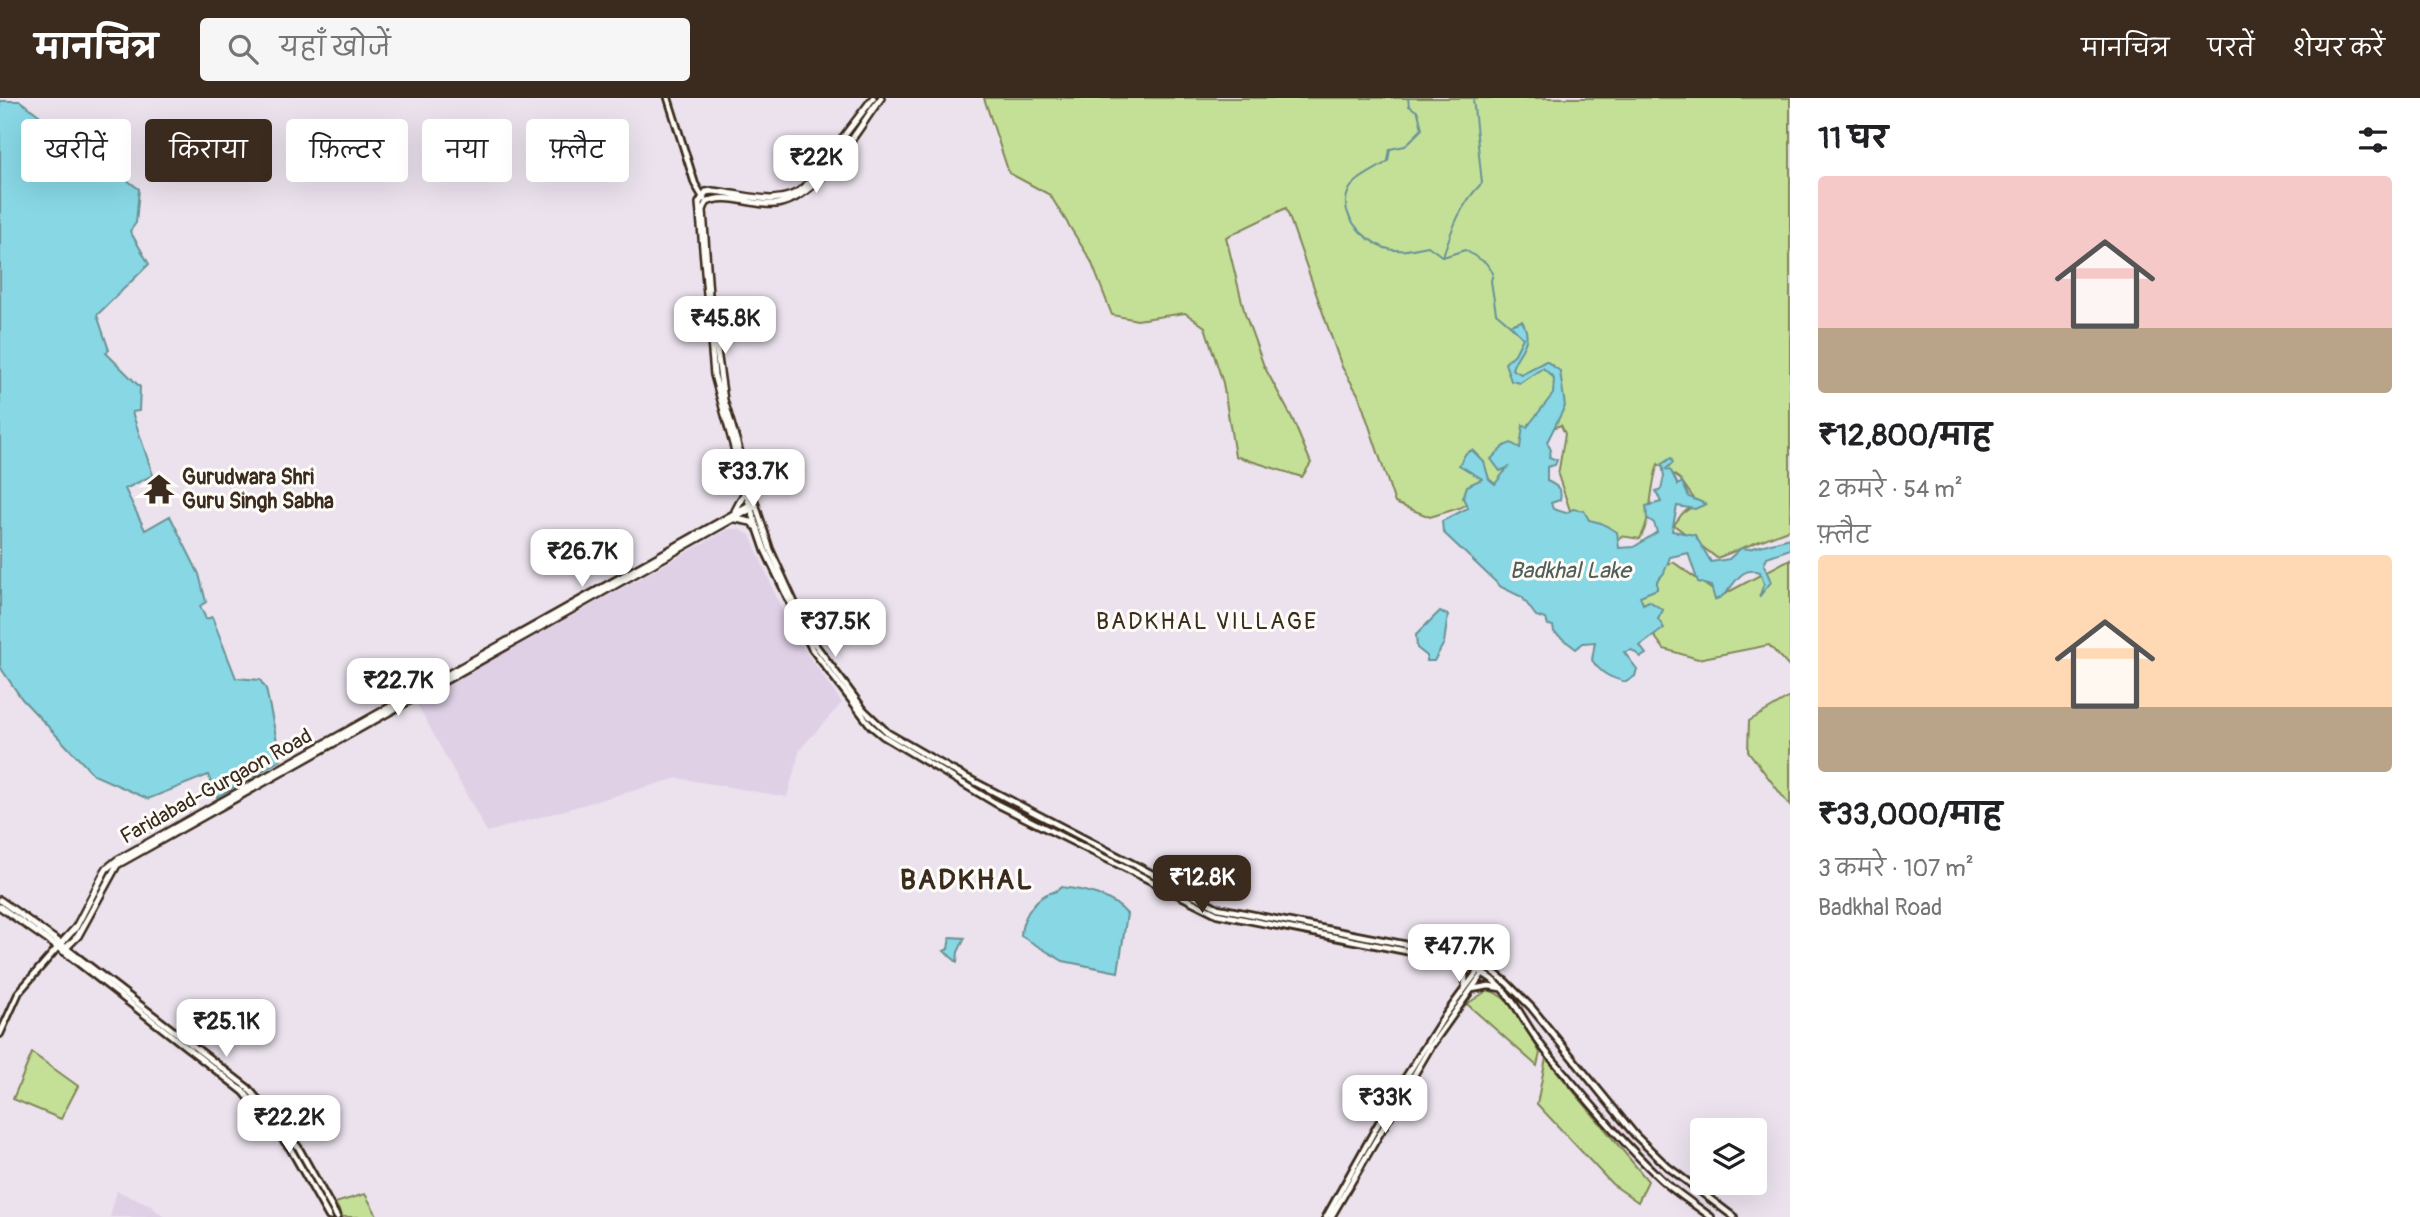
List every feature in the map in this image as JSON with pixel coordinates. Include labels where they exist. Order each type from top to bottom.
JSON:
[{"type":"main road","points":[[753,506],[745,489],[714,375],[698,209],[702,196],[712,191],[767,200],[795,195],[805,187],[873,98]]},
{"type":"main road","points":[[753,506],[724,400],[703,222],[706,203],[720,199],[768,205],[801,197],[813,188],[881,98]]},
{"type":"main road","points":[[745,489],[742,501],[732,517],[751,522],[758,529]]},
{"type":"main road","name":"Faridabad-Gurgaon Road","points":[[62,947],[78,936],[117,865],[753,506]]},
{"type":"main road","points":[[0,900],[62,947]]},
{"type":"main road","points":[[0,907],[62,947]]},
{"type":"street","points":[[668,98],[695,184],[706,203]]},
{"type":"street","points":[[753,506],[758,529],[793,614],[812,649],[871,726],[894,743],[997,804],[1217,914],[1454,954],[1483,968],[1531,1007],[1600,1094],[1650,1151],[1734,1217]]},
{"type":"street","points":[[753,506],[811,639],[864,710],[887,733],[952,770],[1218,908],[1405,947],[1483,968],[1521,1011],[1548,1054],[1628,1144],[1665,1182],[1711,1217]]},
{"type":"street","points":[[0,1034],[19,992],[62,947]]},
{"type":"street","points":[[62,947],[244,1092],[290,1148],[329,1217]]},
{"type":"street","points":[[62,947],[248,1088],[298,1147],[337,1217]]},
{"type":"street","points":[[1457,961],[1465,975],[1464,991]]},
{"type":"street","points":[[1329,1217],[1384,1124],[1483,968]]},
{"type":"street","points":[[1329,1217],[1367,1140],[1444,1017],[1483,968]]},
{"type":"street","points":[[1472,989],[1489,986],[1502,989]]},
{"type":"shaded area","points":[[729,529],[739,529],[750,535],[790,629],[842,703],[800,749],[787,797],[678,778],[487,832],[416,702]]},
{"type":"shaded area","points":[[117,1191],[151,1206],[164,1217],[110,1217]]},
{"type":"green space","points":[[984,98],[1790,98],[1790,529],[1717,558],[1674,525],[1682,514],[1697,503],[1680,479],[1658,464],[1647,521],[1640,539],[1621,536],[1601,570],[1576,528],[1558,475],[1565,434],[1561,425],[1544,431],[1505,482],[1459,508],[1430,517],[1395,503],[1359,396],[1342,367],[1286,208],[1226,237],[1245,314],[1264,366],[1292,418],[1311,463],[1302,477],[1235,456],[1223,383],[1205,327],[1185,313],[1137,320],[1112,315],[1091,261],[1050,195],[1009,173]]},
{"type":"green space","points":[[1790,559],[1790,668],[1769,645],[1698,659],[1664,649],[1629,602],[1632,580],[1673,562],[1721,596]]},
{"type":"green space","points":[[1790,697],[1790,806],[1748,751],[1749,721]]},
{"type":"green space","points":[[1488,990],[1506,1000],[1520,1016],[1540,1053],[1537,1066],[1467,1004]]},
{"type":"green space","points":[[32,1053],[78,1086],[61,1119],[13,1099]]},
{"type":"green space","points":[[1546,1058],[1648,1181],[1638,1202],[1612,1184],[1537,1104]]},
{"type":"green space","points":[[365,1194],[378,1217],[343,1217],[335,1203]]},
{"type":"water","points":[[0,101],[20,101],[44,119],[21,119],[21,182],[130,182],[139,189],[136,223],[130,231],[149,264],[97,315],[109,350],[106,353],[140,387],[139,411],[132,412],[153,475],[125,489],[145,530],[170,516],[199,574],[206,602],[200,606],[206,619],[212,617],[236,678],[260,680],[266,689],[281,760],[217,797],[208,775],[148,799],[94,775],[22,699],[0,667]]},
{"type":"water","name":"Badkhal Lake","points":[[1522,321],[1526,329],[1526,341],[1512,369],[1521,374],[1546,361],[1560,371],[1565,406],[1547,442],[1551,450],[1549,457],[1557,460],[1555,465],[1547,467],[1547,481],[1560,490],[1560,500],[1551,503],[1553,509],[1566,513],[1573,509],[1584,511],[1589,520],[1617,532],[1619,548],[1634,547],[1657,532],[1654,523],[1647,518],[1646,506],[1661,502],[1656,491],[1661,489],[1664,476],[1662,464],[1671,458],[1673,463],[1666,469],[1671,471],[1678,485],[1682,482],[1689,497],[1706,504],[1695,509],[1677,506],[1672,531],[1695,535],[1711,562],[1729,559],[1741,548],[1749,549],[1790,538],[1790,549],[1767,557],[1764,565],[1771,582],[1759,597],[1764,584],[1760,572],[1746,572],[1727,592],[1715,600],[1711,586],[1698,582],[1688,553],[1670,557],[1664,573],[1657,581],[1657,589],[1640,596],[1643,604],[1649,601],[1663,610],[1658,619],[1664,628],[1640,646],[1646,654],[1641,657],[1632,650],[1624,652],[1637,669],[1635,676],[1626,682],[1607,675],[1595,665],[1592,660],[1595,642],[1583,643],[1576,649],[1554,632],[1553,626],[1548,625],[1546,619],[1536,616],[1522,597],[1501,587],[1443,532],[1442,521],[1468,508],[1463,498],[1467,486],[1482,479],[1459,465],[1466,453],[1472,450],[1484,462],[1489,479],[1495,484],[1507,468],[1500,471],[1491,459],[1511,443],[1520,448],[1523,425],[1527,427],[1553,394],[1554,378],[1543,368],[1520,383],[1511,381],[1505,363],[1515,354],[1523,338],[1510,325]]},
{"type":"water","points":[[1440,611],[1448,615],[1444,643],[1434,661],[1427,661],[1427,656],[1417,648],[1416,635]]},
{"type":"water","points":[[1061,887],[1105,898],[1127,914],[1118,972],[1063,961],[1021,936],[1023,924],[1032,906]]},
{"type":"water","points":[[950,937],[965,938],[958,952],[957,962],[944,951],[948,949]]},
{"type":"waterway","points":[[1408,98],[1409,106],[1418,112],[1422,129],[1405,146],[1390,149],[1388,161],[1352,186],[1346,199],[1349,217],[1368,239],[1385,248],[1401,250],[1428,246],[1443,257],[1465,250],[1486,263],[1493,273],[1491,281],[1496,313],[1510,325]]},
{"type":"waterway","points":[[1443,256],[1458,217],[1468,199],[1482,183],[1473,98]]},
{"type":"place","name":"Gurudwara Shri Guru Singh Sabha","points":[[159,489]]},
{"type":"district","name":"BADKHAL VILLAGE","points":[[1207,621]]},
{"type":"district","name":"BADKHAL","points":[[967,879]]}]
